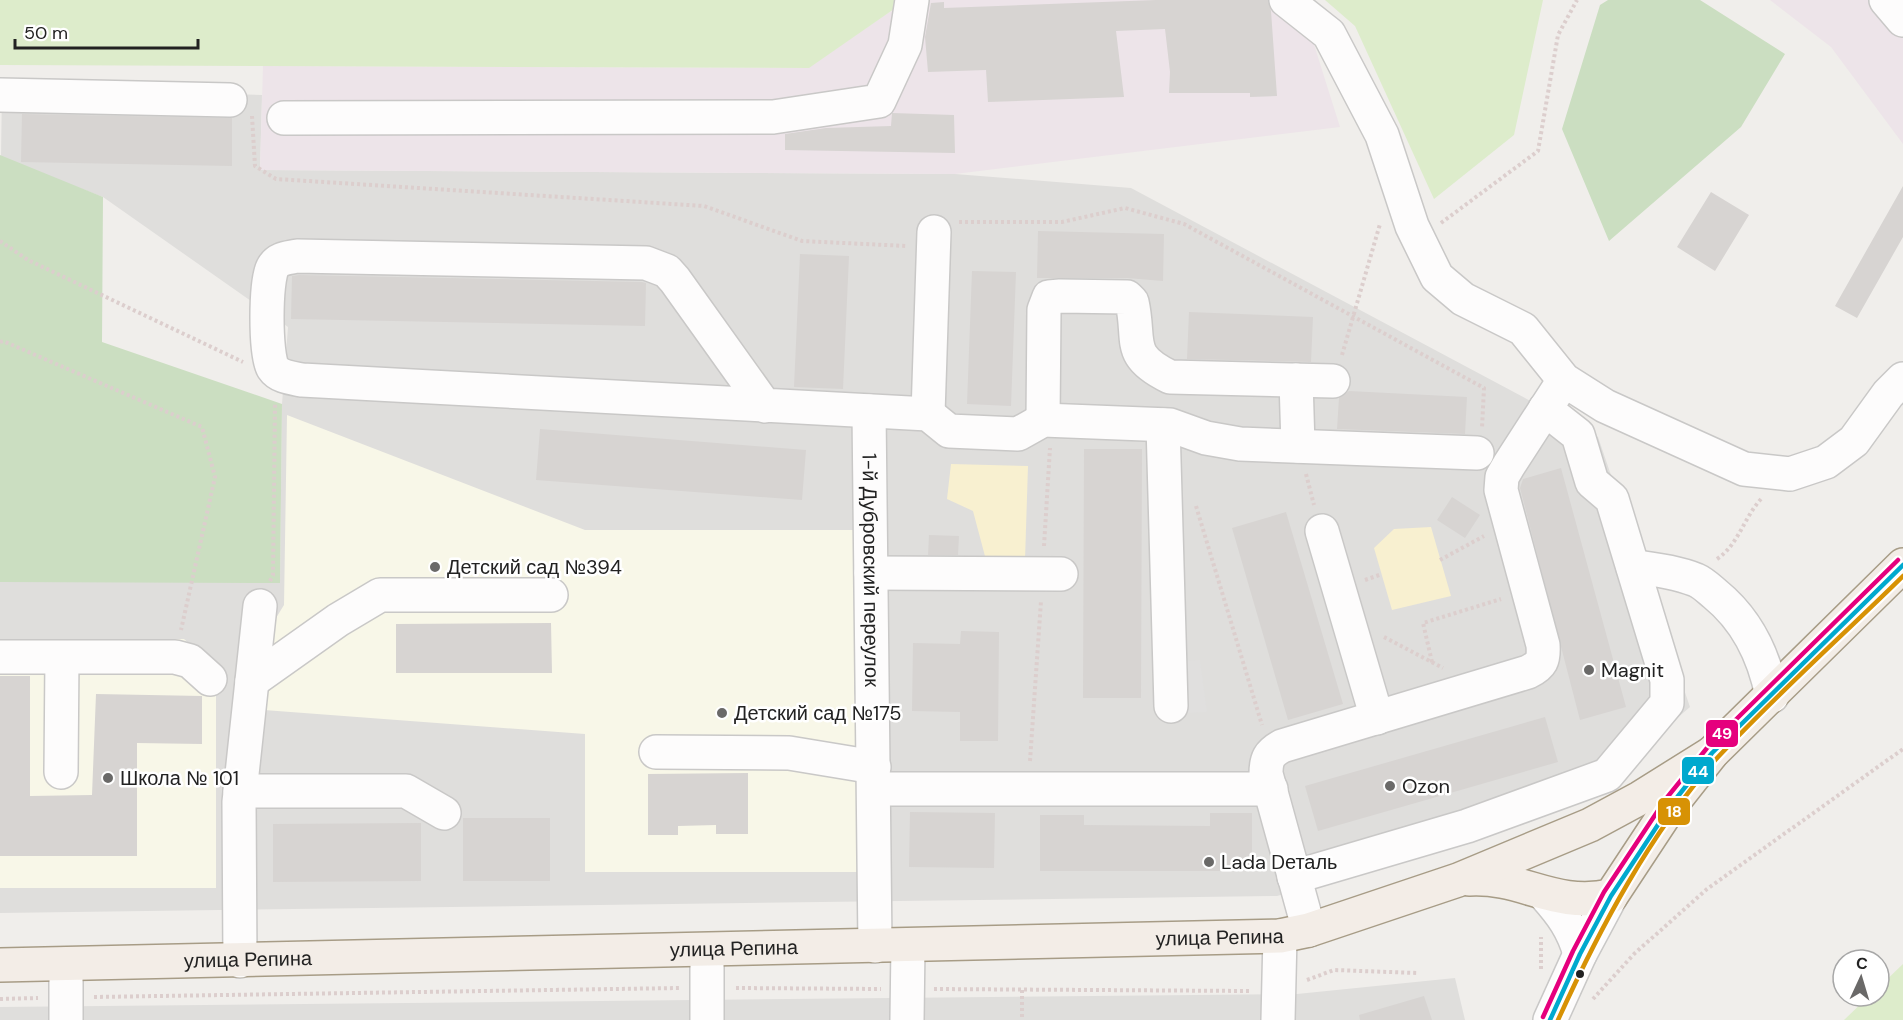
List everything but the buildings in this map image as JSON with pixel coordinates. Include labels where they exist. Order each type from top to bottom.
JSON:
[{"type":"main road","points":[[1458,880],[1501,880],[1545,895],[1588,901],[1611,896],[1635,856],[1712,753],[1903,565]]},
{"type":"main road","points":[[1458,880],[1590,825],[1640,798],[1712,753]]},
{"type":"main road","points":[[1590,825],[1614,836],[1635,856]]},
{"type":"main road","name":"улица Репина","points":[[0,965],[875,946],[1295,933],[1458,880]]},
{"type":"street","points":[[284,118],[773,117],[879,101],[904,45],[912,0]]},
{"type":"street","points":[[1287,0],[1329,34],[1382,135],[1412,226],[1437,276],[1464,299],[1523,329],[1564,380],[1605,406],[1744,469],[1790,474],[1826,462],[1854,441],[1887,394],[1903,379]]},
{"type":"street","points":[[1886,0],[1903,20]]},
{"type":"street","points":[[0,95],[231,100]]},
{"type":"street","points":[[928,414],[934,232]]},
{"type":"street","points":[[765,406],[675,280],[667,271],[646,263],[297,256],[280,259],[272,268],[269,282],[267,352],[273,368],[279,373],[302,380],[765,406],[928,414],[949,431],[1018,434],[1044,420],[1163,425],[1206,438],[1240,444],[1298,446],[1480,442]]},
{"type":"street","points":[[1044,420],[1044,310],[1049,297],[1127,297],[1131,302],[1136,346],[1142,358],[1152,368],[1170,377],[1333,381]]},
{"type":"street","points":[[1296,380],[1298,446]]},
{"type":"street","points":[[1278,1020],[1295,933],[1294,877],[1266,763],[1271,752],[1282,746],[1528,672],[1539,666],[1544,657],[1506,513],[1501,490],[1502,477],[1564,380]]},
{"type":"street","points":[[1294,877],[1467,826],[1607,776],[1667,703],[1669,692],[1612,499],[1592,482],[1578,435],[1545,409]]},
{"type":"street","name":"1-й Дубровский переулок","points":[[869,411],[875,946]]},
{"type":"street","points":[[1163,425],[1171,706]]},
{"type":"street","points":[[1322,531],[1377,718]]},
{"type":"street","points":[[1633,567],[1663,571],[1698,580],[1728,604],[1754,639],[1767,667],[1772,696]]},
{"type":"street","points":[[871,573],[1061,574]]},
{"type":"street","points":[[252,681],[338,620],[380,595],[551,595]]},
{"type":"street","points":[[240,961],[240,791],[260,606]]},
{"type":"street","points":[[0,657],[175,657],[190,661],[210,679]]},
{"type":"street","points":[[61,772],[62,658]]},
{"type":"street","points":[[656,752],[789,753],[874,778],[1271,789]]},
{"type":"street","points":[[240,791],[406,791],[444,813]]},
{"type":"street","points":[[1545,895],[1566,918],[1575,935],[1580,954]]},
{"type":"street","points":[[1550,1020],[1580,954],[1611,896]]},
{"type":"street","points":[[908,945],[908,1020]]},
{"type":"street","points":[[706,950],[707,1020]]},
{"type":"street","points":[[66,964],[66,1020]]},
{"type":"path","points":[[1420,240],[1538,151],[1558,35],[1577,0]]},
{"type":"path","points":[[231,100],[252,108],[255,166],[276,179],[704,206],[802,241],[908,246],[952,222],[1062,222],[1125,208],[1184,224],[1484,388],[1480,442]]},
{"type":"path","points":[[1333,381],[1355,317],[1382,217]]},
{"type":"path","points":[[0,241],[28,260],[243,363]]},
{"type":"path","points":[[0,342],[3,341],[201,428],[215,477],[175,657]]},
{"type":"path","points":[[260,606],[273,575],[276,378],[279,373]]},
{"type":"path","points":[[1298,446],[1322,531]]},
{"type":"path","points":[[1698,580],[1711,563],[1730,550],[1737,541],[1743,523],[1780,477],[1790,474]]},
{"type":"path","points":[[1195,500],[1271,752]]},
{"type":"path","points":[[1440,560],[1481,540],[1506,513]]},
{"type":"path","points":[[1432,662],[1423,623],[1528,591]]},
{"type":"path","points":[[1347,618],[1478,687]]},
{"type":"path","points":[[1589,1003],[1634,954],[1707,889],[1903,749]]},
{"type":"path","points":[[1541,970],[1540,948],[1545,895]]},
{"type":"path","points":[[1022,990],[1022,1020]]},
{"type":"shaded area","points":[[907,0],[1300,0],[1340,127],[955,174],[260,170],[263,66],[808,68]]},
{"type":"shaded area","points":[[1770,0],[1903,0],[1903,144],[1831,47]]},
{"type":"shaded area","points":[[2,88],[262,95],[260,170],[955,174],[1131,188],[1598,437],[1690,707],[1603,782],[1468,840],[1277,896],[0,913],[0,582],[280,582],[282,404],[288,327],[103,197],[1,158]]},
{"type":"shaded area","points":[[287,415],[585,530],[854,530],[854,692],[866,749],[866,872],[585,872],[585,734],[264,710],[265,636],[284,605]]},
{"type":"shaded area","name":"Школа № 101","points":[[0,639],[184,639],[216,668],[216,888],[0,888]]},
{"type":"shaded area","points":[[1200,660],[1207,712],[1161,714],[1155,663]]},
{"type":"shaded area","points":[[1455,978],[1465,1020],[0,1020],[0,1007],[1297,994]]},
{"type":"green space","points":[[0,0],[907,0],[809,68],[0,65]]},
{"type":"green space","points":[[1325,0],[1543,0],[1514,135],[1434,199],[1355,26]]},
{"type":"green space","points":[[1608,0],[1700,0],[1785,54],[1741,127],[1609,241],[1562,129],[1600,5]]},
{"type":"green space","points":[[0,155],[103,197],[102,342],[282,404],[280,583],[0,582]]},
{"type":"green space","points":[[1903,964],[1903,1020],[1844,1020],[1856,1008],[1891,1008],[1891,976]]},
{"type":"sand","points":[[951,464],[1028,466],[1025,560],[986,560],[973,511],[947,499]]},
{"type":"sand","points":[[1431,527],[1451,596],[1392,610],[1374,548],[1394,529]]},
{"type":"transit line","name":"49","points":[[1543,1017],[1573,951],[1604,892],[1665,800],[1707,748],[1898,560]]},
{"type":"transit line","name":"44","points":[[1550,1020],[1580,954],[1611,896],[1671,805],[1712,753],[1903,565]]},
{"type":"transit line","name":"18","points":[[1558,1020],[1628,882],[1670,817],[1694,786],[1718,757],[1763,711],[1903,576]]},
{"type":"place","name":"Детский сад №394","points":[[435,567]]},
{"type":"place","name":"Magnit","points":[[1589,670]]},
{"type":"place","name":"Детский сад №175","points":[[722,713]]},
{"type":"place","name":"Школа № 101","points":[[108,778]]},
{"type":"place","name":"Ozon","points":[[1390,786]]},
{"type":"place","name":"Lada Dеталь","points":[[1209,862]]}]
